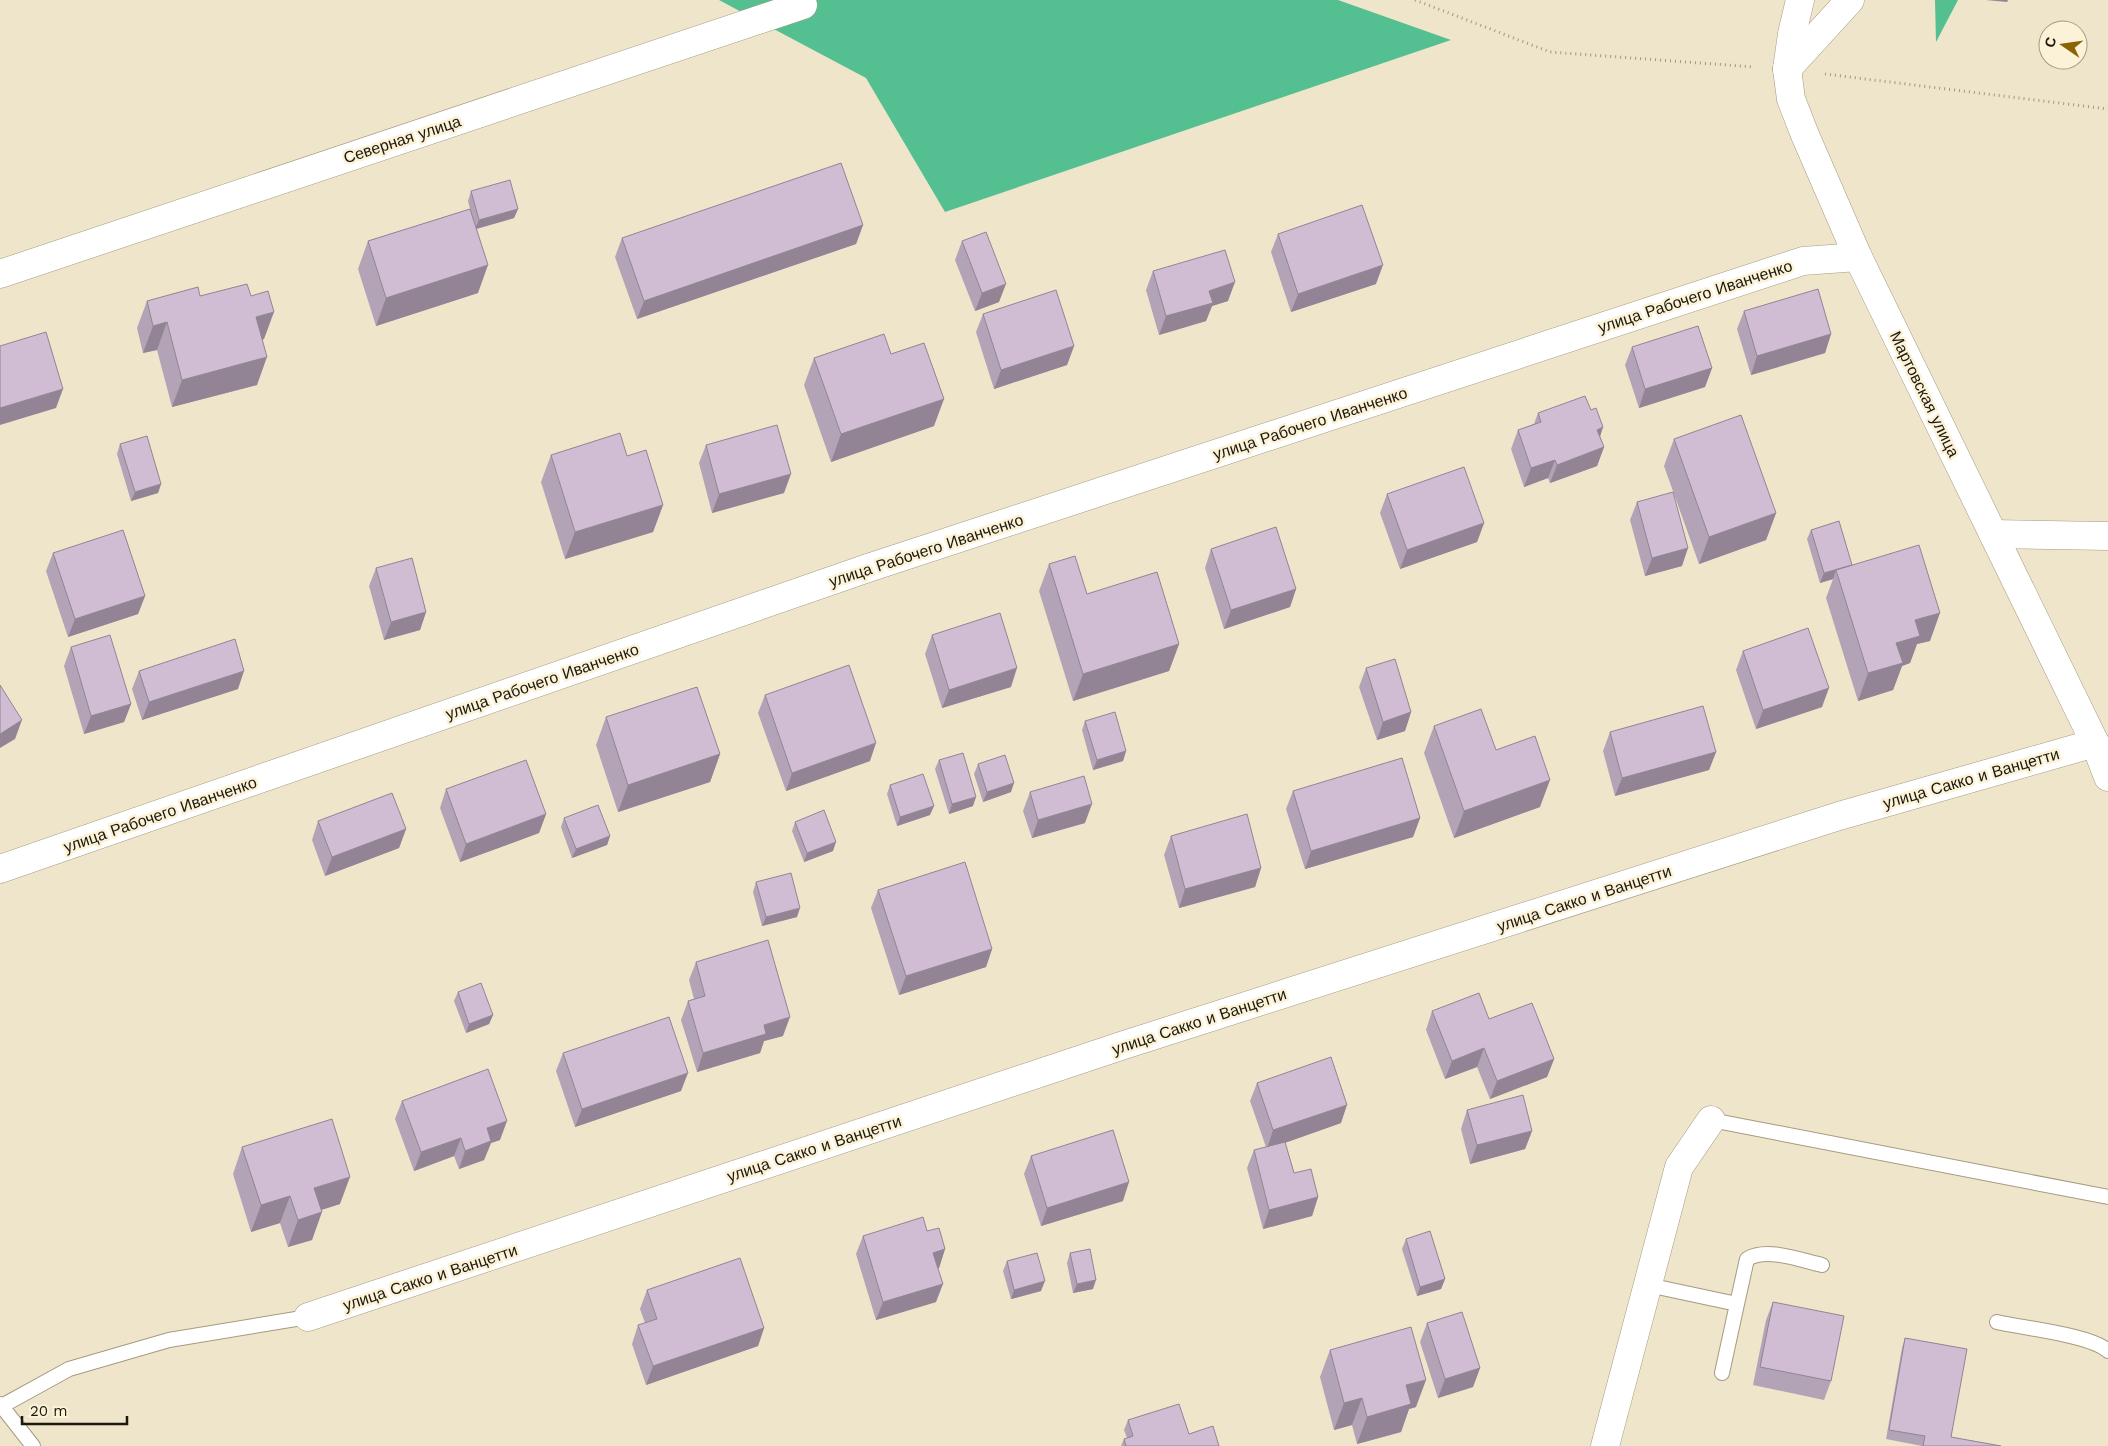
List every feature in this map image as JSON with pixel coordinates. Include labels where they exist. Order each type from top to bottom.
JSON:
[{"type":"street","name":"Мартовская улица","points":[[1800,0],[1792,34],[1787,69],[1795,108],[1858,257],[2095,743],[2108,777]]},
{"type":"street","points":[[1787,69],[1850,0]]},
{"type":"street","name":"Северная улица","points":[[0,274],[804,5]]},
{"type":"street","name":"улица Рабочего Иванченко","points":[[0,869],[878,565],[1803,261],[1858,257]]},
{"type":"street","points":[[1993,534],[2108,536]]},
{"type":"street","name":"улица Сакко и Ванцетти","points":[[308,1317],[1121,1046],[1840,816],[2095,743]]},
{"type":"street","points":[[1605,1446],[1679,1167],[1711,1120]]},
{"type":"lane","points":[[1711,1120],[2108,1197]]},
{"type":"lane","points":[[1722,1373],[1747,1259],[1756,1254],[1768,1254],[1822,1265]]},
{"type":"lane","points":[[1648,1285],[1736,1304]]},
{"type":"lane","points":[[33,1446],[0,1406],[69,1369],[170,1340],[308,1317]]},
{"type":"lane","points":[[1997,1322],[2081,1339],[2103,1346],[2108,1351]]},
{"type":"path","points":[[1415,0],[1550,52],[1787,69],[2108,109]]},
{"type":"green space","points":[[719,0],[1338,0],[1451,40],[945,212],[866,78]]},
{"type":"green space","points":[[1935,0],[1958,0],[1936,42]]},
{"type":"building","points":[[841,163],[863,225],[644,301],[622,238]]},
{"type":"building","points":[[510,180],[518,209],[479,220],[471,191]]},
{"type":"building","points":[[1362,205],[1383,265],[1298,294],[1278,234]]},
{"type":"building","points":[[470,209],[488,265],[386,298],[368,241]]},
{"type":"building","points":[[986,232],[1006,284],[982,293],[962,241]]},
{"type":"building","points":[[1225,250],[1235,282],[1209,291],[1213,303],[1166,316],[1153,271]]},
{"type":"building","points":[[247,284],[251,296],[268,291],[274,312],[256,317],[267,357],[182,380],[167,322],[153,326],[147,301],[198,287],[200,296]]},
{"type":"building","points":[[1818,289],[1831,334],[1757,356],[1744,311]]},
{"type":"building","points":[[1056,290],[1074,346],[1001,370],[983,314]]},
{"type":"building","points":[[1698,326],[1712,368],[1645,389],[1632,347]]},
{"type":"building","points":[[46,332],[63,389],[0,408],[0,346]]},
{"type":"building","points":[[884,334],[891,354],[924,343],[944,399],[841,434],[814,358]]},
{"type":"building","points":[[1585,396],[1591,410],[1596,408],[1603,427],[1597,430],[1604,447],[1557,465],[1555,460],[1531,468],[1518,430],[1541,422],[1538,413]]},
{"type":"building","points":[[1741,415],[1776,513],[1709,537],[1674,439]]},
{"type":"building","points":[[777,425],[791,474],[719,494],[706,445]]},
{"type":"building","points":[[620,433],[627,456],[646,450],[663,505],[575,532],[551,455]]},
{"type":"building","points":[[147,436],[161,484],[135,492],[120,444]]},
{"type":"building","points":[[1464,467],[1484,523],[1407,550],[1387,494]]},
{"type":"building","points":[[1673,492],[1688,548],[1652,558],[1637,502]]},
{"type":"building","points":[[1839,521],[1852,565],[1824,573],[1811,530]]},
{"type":"building","points":[[1276,527],[1296,589],[1231,610],[1211,549]]},
{"type":"building","points":[[123,530],[145,596],[75,619],[53,553]]},
{"type":"building","points":[[1919,545],[1940,613],[1915,620],[1920,636],[1896,643],[1903,663],[1868,673],[1836,570]]},
{"type":"building","points":[[1075,556],[1087,594],[1157,572],[1179,644],[1083,674],[1049,564]]},
{"type":"building","points":[[412,558],[426,612],[391,622],[376,568]]},
{"type":"building","points":[[1000,613],[1017,668],[949,690],[932,635]]},
{"type":"building","points":[[1808,628],[1829,688],[1763,710],[1743,651]]},
{"type":"building","points":[[110,635],[131,704],[91,716],[71,647]]},
{"type":"building","points":[[235,639],[244,671],[149,702],[139,671]]},
{"type":"building","points":[[1395,659],[1411,712],[1383,722],[1366,668]]},
{"type":"building","points":[[849,665],[876,743],[792,773],[765,695]]},
{"type":"building","points":[[0,685],[22,720],[0,734]]},
{"type":"building","points":[[697,687],[720,754],[628,785],[606,717]]},
{"type":"building","points":[[1703,706],[1716,752],[1622,778],[1610,732]]},
{"type":"building","points":[[1481,709],[1496,750],[1535,736],[1550,780],[1464,811],[1434,726]]},
{"type":"building","points":[[1115,712],[1126,751],[1097,760],[1085,721]]},
{"type":"building","points":[[963,753],[976,797],[952,804],[939,760]]},
{"type":"building","points":[[1005,755],[1014,783],[987,792],[978,764]]},
{"type":"building","points":[[1402,758],[1420,818],[1311,851],[1293,791]]},
{"type":"building","points":[[526,760],[546,814],[466,844],[446,789]]},
{"type":"building","points":[[923,774],[934,806],[900,817],[890,785]]},
{"type":"building","points":[[1084,776],[1092,804],[1038,820],[1030,792]]},
{"type":"building","points":[[392,793],[406,829],[332,857],[318,821]]},
{"type":"building","points":[[598,805],[610,836],[576,849],[564,818]]},
{"type":"building","points":[[824,810],[836,842],[807,853],[795,822]]},
{"type":"building","points":[[1247,814],[1261,868],[1185,889],[1171,836]]},
{"type":"building","points":[[965,862],[992,949],[906,976],[878,890]]},
{"type":"building","points":[[791,873],[800,908],[766,917],[756,882]]},
{"type":"building","points":[[768,940],[790,1017],[764,1025],[766,1034],[703,1053],[688,1001],[705,996],[696,962]]},
{"type":"building","points":[[481,983],[493,1015],[469,1024],[458,992]]},
{"type":"building","points":[[1479,993],[1489,1019],[1532,1003],[1554,1059],[1497,1081],[1484,1048],[1452,1061],[1432,1011]]},
{"type":"building","points":[[669,1017],[688,1073],[582,1109],[563,1053]]},
{"type":"building","points":[[1331,1057],[1347,1105],[1273,1130],[1257,1083]]},
{"type":"building","points":[[488,1069],[507,1121],[487,1128],[491,1141],[465,1151],[461,1138],[421,1152],[402,1101]]},
{"type":"building","points":[[1523,1095],[1532,1131],[1477,1145],[1467,1110]]},
{"type":"building","points":[[332,1119],[350,1177],[314,1188],[322,1212],[298,1220],[290,1196],[261,1205],[242,1147]]},
{"type":"building","points":[[1113,1130],[1129,1182],[1047,1208],[1031,1156]]},
{"type":"building","points":[[1285,1142],[1294,1173],[1311,1169],[1318,1197],[1269,1210],[1254,1150]]},
{"type":"building","points":[[923,1217],[927,1231],[939,1228],[945,1249],[933,1253],[943,1284],[883,1302],[863,1236]]},
{"type":"building","points":[[1430,1231],[1445,1279],[1420,1287],[1406,1239]]},
{"type":"building","points":[[1090,1249],[1096,1280],[1077,1284],[1070,1253]]},
{"type":"building","points":[[1037,1253],[1045,1281],[1014,1290],[1007,1261]]},
{"type":"building","points":[[740,1258],[764,1328],[653,1366],[638,1325],[657,1319],[647,1290]]},
{"type":"building","points":[[1773,1302],[1844,1316],[1831,1381],[1760,1367]]},
{"type":"building","points":[[1462,1312],[1480,1368],[1445,1379],[1427,1323]]},
{"type":"building","points":[[1411,1327],[1426,1380],[1406,1385],[1411,1404],[1367,1417],[1362,1398],[1344,1403],[1330,1350]]},
{"type":"building","points":[[1905,1338],[1967,1349],[1951,1437],[2001,1446],[1923,1446],[1925,1436],[1889,1430]]},
{"type":"building","points":[[1179,1404],[1189,1434],[1213,1426],[1219,1446],[1126,1446],[1124,1439],[1133,1436],[1128,1420]]}]
